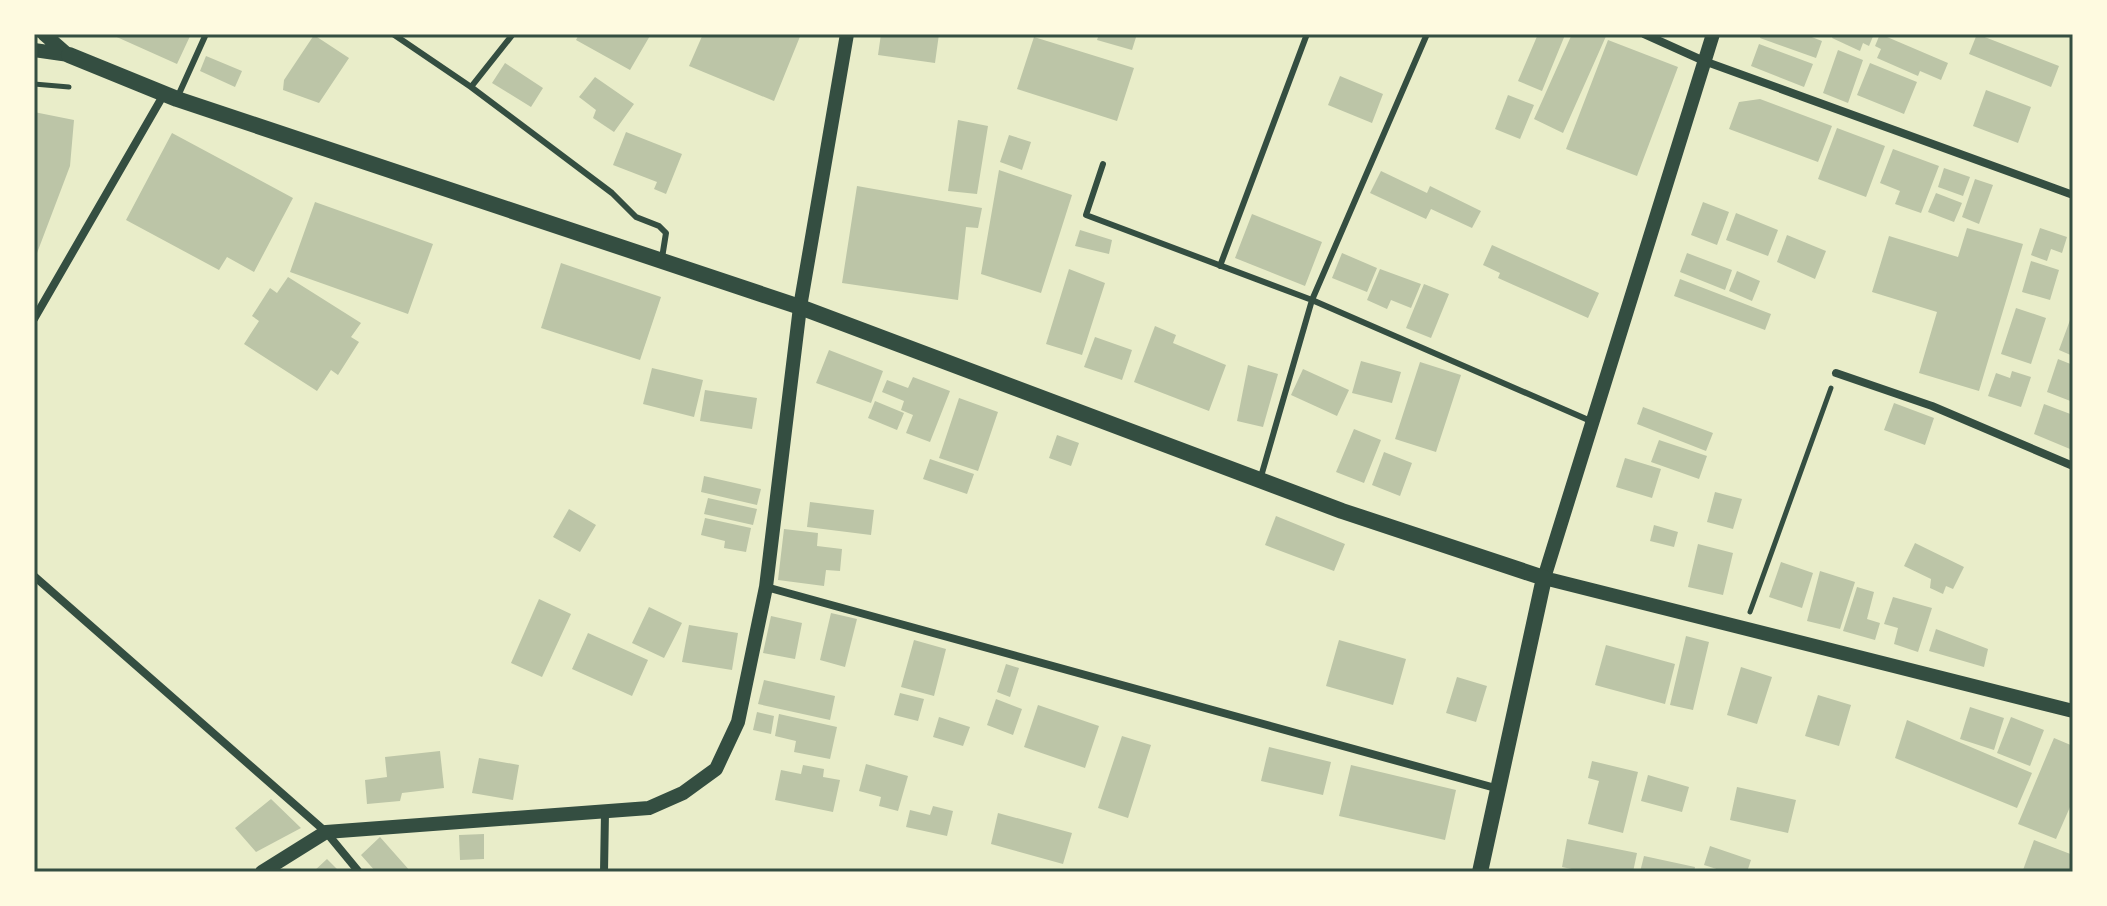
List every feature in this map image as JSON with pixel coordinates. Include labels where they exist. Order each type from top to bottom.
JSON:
[{"type":"main road","points":[[69,55],[170,97],[800,307],[1342,511],[1544,578],[1480,872]]},
{"type":"street","points":[[44,34],[69,55]]},
{"type":"street","points":[[262,872],[326,832],[649,808],[683,793],[716,769],[738,722],[766,587],[800,307],[847,34]]},
{"type":"street","points":[[1644,34],[1704,61],[2073,195]]},
{"type":"street","points":[[1713,34],[1544,578],[2073,711]]},
{"type":"street","points":[[34,50],[69,55]]},
{"type":"street","points":[[34,319],[170,97]]},
{"type":"street","points":[[1836,373],[1932,406],[2073,466]]},
{"type":"street","points":[[34,576],[326,832],[359,872]]},
{"type":"street","points":[[766,587],[1500,789]]},
{"type":"street","points":[[604,872],[605,812]]},
{"type":"lane","points":[[170,97],[206,34]]},
{"type":"lane","points":[[393,34],[471,87],[612,193],[636,217],[663,228],[666,233],[661,262]]},
{"type":"lane","points":[[471,87],[513,34]]},
{"type":"lane","points":[[1220,266],[1307,34]]},
{"type":"lane","points":[[1260,480],[1312,300],[1427,34]]},
{"type":"lane","points":[[1103,164],[1086,215],[1312,300],[1593,422]]},
{"type":"path","points":[[34,84],[69,87]]},
{"type":"path","points":[[1744,628],[1836,373]]},
{"type":"building","points":[[110,34],[191,34],[177,64]]},
{"type":"building","points":[[579,34],[651,34],[630,70],[576,40]]},
{"type":"building","points":[[703,34],[801,34],[774,101],[689,66]]},
{"type":"building","points":[[881,34],[939,34],[935,63],[878,55]]},
{"type":"building","points":[[1099,34],[1137,34],[1132,50],[1097,40]]},
{"type":"building","points":[[1538,34],[1565,35],[1542,91],[1518,81]]},
{"type":"building","points":[[1572,34],[1607,34],[1563,133],[1534,119]]},
{"type":"building","points":[[1761,34],[1804,34],[1822,41],[1816,58],[1760,38]]},
{"type":"building","points":[[1834,34],[1874,34],[1869,46],[1863,43],[1860,51],[1832,38]]},
{"type":"building","points":[[1880,34],[1948,63],[1941,80],[1920,71],[1918,76],[1877,58],[1881,49],[1875,46]]},
{"type":"building","points":[[1977,34],[2059,66],[2051,87],[1969,54]]},
{"type":"building","points":[[314,35],[349,58],[319,103],[283,90],[284,80]]},
{"type":"building","points":[[1034,37],[1134,68],[1117,121],[1017,89]]},
{"type":"building","points":[[1608,40],[1678,67],[1637,176],[1566,149]]},
{"type":"building","points":[[1759,44],[1813,64],[1804,87],[1751,66]]},
{"type":"building","points":[[1838,50],[1863,60],[1848,103],[1823,93]]},
{"type":"building","points":[[206,56],[242,71],[235,87],[200,71]]},
{"type":"building","points":[[505,63],[543,88],[531,107],[492,83]]},
{"type":"building","points":[[1870,63],[1917,82],[1904,114],[1857,95]]},
{"type":"building","points":[[1340,76],[1383,94],[1372,123],[1328,105]]},
{"type":"building","points":[[595,77],[634,104],[614,132],[593,118],[596,110],[579,97]]},
{"type":"building","points":[[1986,90],[2031,107],[2018,143],[1973,126]]},
{"type":"building","points":[[1508,95],[1534,105],[1520,139],[1495,129]]},
{"type":"building","points":[[1760,99],[1832,126],[1818,162],[1729,129],[1739,102]]},
{"type":"building","points":[[34,112],[74,120],[70,166],[34,261]]},
{"type":"building","points":[[958,120],[988,126],[977,194],[948,191]]},
{"type":"building","points":[[1837,128],[1885,146],[1866,197],[1818,179]]},
{"type":"building","points":[[626,132],[682,154],[666,194],[654,189],[657,182],[613,165]]},
{"type":"building","points":[[172,133],[293,198],[254,272],[227,257],[219,270],[126,220]]},
{"type":"building","points":[[1009,135],[1031,142],[1022,170],[1000,162]]},
{"type":"building","points":[[1893,149],[1939,166],[1921,213],[1895,204],[1900,191],[1880,183]]},
{"type":"building","points":[[1944,168],[1970,177],[1963,196],[1938,187]]},
{"type":"building","points":[[999,170],[1072,195],[1041,293],[981,274]]},
{"type":"building","points":[[1381,171],[1427,193],[1430,186],[1481,211],[1472,228],[1431,209],[1426,219],[1370,193]]},
{"type":"building","points":[[1975,179],[1993,185],[1979,224],[1962,217]]},
{"type":"building","points":[[857,186],[982,208],[978,228],[966,227],[958,300],[842,283]]},
{"type":"building","points":[[1936,193],[1962,203],[1954,222],[1928,212]]},
{"type":"building","points":[[315,202],[433,244],[408,314],[290,272]]},
{"type":"building","points":[[1703,202],[1729,212],[1717,245],[1691,235]]},
{"type":"building","points":[[1736,213],[1778,230],[1768,256],[1726,240]]},
{"type":"building","points":[[1252,214],[1322,242],[1305,286],[1235,258]]},
{"type":"building","points":[[1967,228],[2023,244],[1979,391],[1919,373],[1937,312],[1872,292],[1889,236],[1958,257]]},
{"type":"building","points":[[2040,228],[2067,237],[2062,253],[2051,249],[2047,261],[2031,255]]},
{"type":"building","points":[[1080,230],[1112,240],[1109,254],[1075,246]]},
{"type":"building","points":[[1787,235],[1826,251],[1815,279],[1777,262]]},
{"type":"building","points":[[1492,245],[1599,293],[1588,318],[1498,278],[1500,273],[1483,265]]},
{"type":"building","points":[[1342,253],[1377,268],[1367,292],[1332,278]]},
{"type":"building","points":[[1687,253],[1732,270],[1725,290],[1680,272]]},
{"type":"building","points":[[2031,261],[2059,270],[2050,300],[2022,292]]},
{"type":"building","points":[[561,263],[661,297],[640,360],[541,328]]},
{"type":"building","points":[[1069,269],[1105,283],[1082,355],[1046,344]]},
{"type":"building","points":[[1380,269],[1421,284],[1411,308],[1391,300],[1387,309],[1367,300]]},
{"type":"building","points":[[1737,271],[1760,281],[1752,301],[1729,291]]},
{"type":"building","points":[[288,277],[361,323],[351,337],[359,342],[338,375],[331,370],[317,391],[244,344],[259,321],[252,316],[270,288],[277,293]]},
{"type":"building","points":[[1680,279],[1771,314],[1765,330],[1674,296]]},
{"type":"building","points":[[1424,284],[1449,294],[1431,338],[1406,328]]},
{"type":"building","points":[[2016,308],[2046,318],[2031,364],[2001,354]]},
{"type":"building","points":[[2073,312],[2073,356],[2059,350]]},
{"type":"building","points":[[1155,326],[1176,335],[1173,343],[1226,365],[1209,411],[1134,382]]},
{"type":"building","points":[[1095,337],[1132,350],[1122,380],[1084,367]]},
{"type":"building","points":[[829,350],[883,371],[871,403],[816,383]]},
{"type":"building","points":[[2058,359],[2073,365],[2073,402],[2047,392]]},
{"type":"building","points":[[1361,361],[1401,372],[1392,403],[1352,393]]},
{"type":"building","points":[[1420,362],[1461,375],[1436,452],[1395,439]]},
{"type":"building","points":[[1248,365],[1278,374],[1263,427],[1237,421]]},
{"type":"building","points":[[652,368],[703,380],[694,417],[643,404]]},
{"type":"building","points":[[1303,369],[1349,390],[1337,416],[1291,395]]},
{"type":"building","points":[[2012,371],[2031,377],[2021,407],[1988,396],[1996,373],[2010,378]]},
{"type":"building","points":[[913,377],[950,391],[930,442],[906,433],[913,415],[901,410],[904,401],[882,392],[887,380],[908,388]]},
{"type":"building","points":[[705,390],[757,398],[752,429],[700,421]]},
{"type":"building","points":[[959,398],[998,412],[978,471],[939,458]]},
{"type":"building","points":[[875,401],[904,413],[897,430],[868,418]]},
{"type":"building","points":[[1894,403],[1934,418],[1925,445],[1884,430]]},
{"type":"building","points":[[2044,404],[2073,415],[2070,449],[2034,434]]},
{"type":"building","points":[[1643,407],[1713,433],[1706,451],[1637,424]]},
{"type":"building","points":[[1354,429],[1381,440],[1364,483],[1336,472]]},
{"type":"building","points":[[1057,435],[1079,443],[1071,466],[1049,458]]},
{"type":"building","points":[[1659,440],[1707,456],[1699,479],[1651,462]]},
{"type":"building","points":[[1384,452],[1412,463],[1400,496],[1372,485]]},
{"type":"building","points":[[1625,458],[1661,469],[1652,498],[1616,487]]},
{"type":"building","points":[[930,459],[974,474],[967,494],[923,479]]},
{"type":"building","points":[[704,476],[761,489],[757,505],[701,492]]},
{"type":"building","points":[[1715,492],[1742,499],[1733,529],[1707,522]]},
{"type":"building","points":[[708,498],[757,509],[753,525],[704,514]]},
{"type":"building","points":[[810,502],[874,510],[871,535],[807,527]]},
{"type":"building","points":[[569,509],[596,525],[580,552],[553,537]]},
{"type":"building","points":[[1276,516],[1345,544],[1334,571],[1265,545]]},
{"type":"building","points":[[705,518],[751,528],[746,552],[724,548],[725,541],[701,535]]},
{"type":"building","points":[[1654,525],[1678,532],[1674,547],[1650,541]]},
{"type":"building","points":[[784,529],[818,533],[817,546],[842,549],[840,571],[826,570],[824,586],[778,580]]},
{"type":"building","points":[[1915,543],[1964,567],[1953,589],[1946,586],[1943,594],[1930,588],[1931,579],[1904,566]]},
{"type":"building","points":[[1698,544],[1733,553],[1723,595],[1688,587]]},
{"type":"building","points":[[1781,562],[1813,573],[1802,608],[1769,597]]},
{"type":"building","points":[[1820,571],[1855,582],[1840,629],[1807,621]]},
{"type":"building","points":[[1857,587],[1874,592],[1867,619],[1880,623],[1875,640],[1843,631]]},
{"type":"building","points":[[1893,597],[1932,608],[1918,652],[1894,644],[1898,628],[1884,624]]},
{"type":"building","points":[[539,599],[571,614],[542,677],[511,663]]},
{"type":"building","points":[[649,607],[682,623],[664,658],[632,643]]},
{"type":"building","points":[[831,613],[857,619],[845,667],[820,660]]},
{"type":"building","points":[[771,616],[802,623],[795,659],[763,653]]},
{"type":"building","points":[[689,625],[738,633],[732,670],[682,662]]},
{"type":"building","points":[[1936,629],[1988,649],[1984,667],[1929,651]]},
{"type":"building","points":[[588,633],[648,660],[632,696],[572,669]]},
{"type":"building","points":[[1686,636],[1709,642],[1693,710],[1670,705]]},
{"type":"building","points":[[914,640],[946,649],[934,696],[901,687]]},
{"type":"building","points":[[1339,640],[1406,659],[1393,705],[1326,686]]},
{"type":"building","points":[[1606,645],[1675,664],[1665,704],[1595,685]]},
{"type":"building","points":[[1006,664],[1019,668],[1010,697],[997,692]]},
{"type":"building","points":[[1741,667],[1772,677],[1757,724],[1727,715]]},
{"type":"building","points":[[1457,677],[1487,686],[1476,722],[1446,713]]},
{"type":"building","points":[[764,680],[835,696],[830,720],[758,704]]},
{"type":"building","points":[[900,693],[924,699],[918,721],[894,715]]},
{"type":"building","points":[[1818,695],[1851,705],[1839,746],[1805,736]]},
{"type":"building","points":[[996,699],[1022,709],[1013,735],[987,725]]},
{"type":"building","points":[[1038,705],[1099,726],[1085,768],[1024,747]]},
{"type":"building","points":[[1970,707],[2004,718],[1994,750],[1960,739]]},
{"type":"building","points":[[757,712],[774,716],[771,734],[753,730]]},
{"type":"building","points":[[779,714],[837,727],[830,759],[794,752],[796,741],[775,736]]},
{"type":"building","points":[[939,717],[970,727],[963,746],[933,737]]},
{"type":"building","points":[[2011,717],[2044,730],[2030,766],[1997,753]]},
{"type":"building","points":[[1907,720],[2032,773],[2017,808],[1895,758]]},
{"type":"building","points":[[1122,736],[1151,745],[1128,818],[1098,808]]},
{"type":"building","points":[[2054,738],[2073,746],[2073,808],[2070,807],[2056,839],[2018,824]]},
{"type":"building","points":[[1269,747],[1331,762],[1323,795],[1261,781]]},
{"type":"building","points":[[440,751],[444,788],[402,793],[400,801],[367,804],[365,780],[387,777],[385,757]]},
{"type":"building","points":[[479,758],[519,765],[513,800],[472,793]]},
{"type":"building","points":[[1592,761],[1638,772],[1623,833],[1588,824],[1599,781],[1588,778]]},
{"type":"building","points":[[866,764],[908,776],[898,811],[879,806],[881,797],[859,791]]},
{"type":"building","points":[[803,765],[824,769],[823,777],[840,780],[833,812],[775,800],[781,770],[801,774]]},
{"type":"building","points":[[1351,765],[1456,790],[1445,840],[1339,816]]},
{"type":"building","points":[[1648,775],[1689,787],[1682,812],[1641,801]]},
{"type":"building","points":[[1737,787],[1796,800],[1788,833],[1730,820]]},
{"type":"building","points":[[271,799],[301,828],[256,852],[235,828]]},
{"type":"building","points":[[933,806],[953,811],[947,836],[906,827],[910,810],[930,815]]},
{"type":"building","points":[[998,813],[1072,833],[1063,864],[991,844]]},
{"type":"building","points":[[484,834],[484,859],[460,860],[459,835]]},
{"type":"building","points":[[380,837],[411,872],[376,872],[361,855]]},
{"type":"building","points":[[1567,839],[1637,853],[1633,872],[1586,872],[1562,867]]},
{"type":"building","points":[[2034,840],[2073,855],[2073,872],[2023,870]]},
{"type":"building","points":[[1710,846],[1751,860],[1747,872],[1726,872],[1704,865]]},
{"type":"building","points":[[1644,856],[1695,867],[1694,872],[1640,872]]},
{"type":"building","points":[[327,859],[340,872],[313,872]]}]
